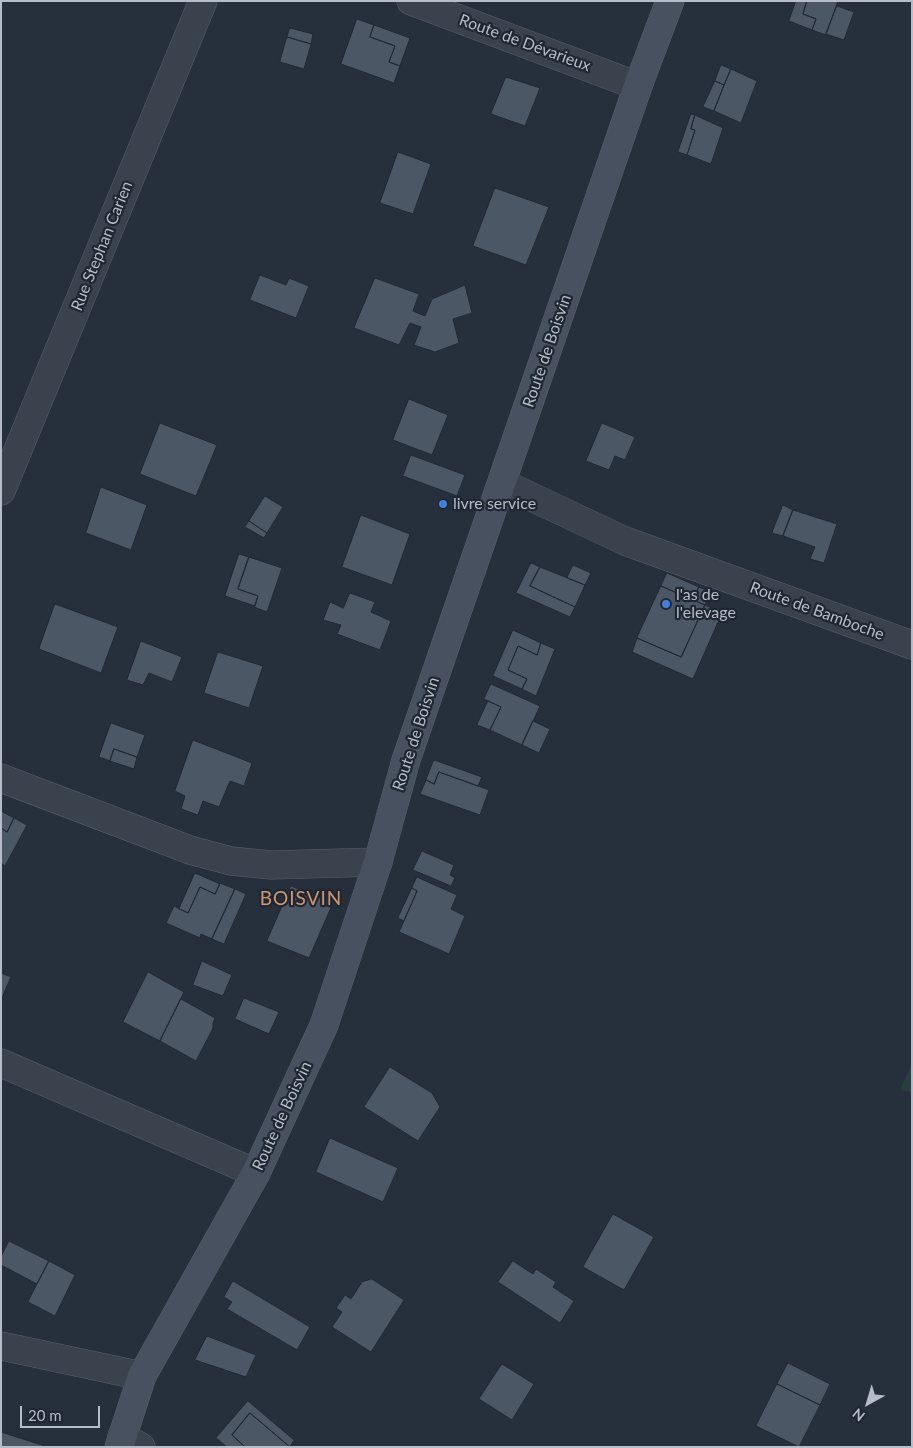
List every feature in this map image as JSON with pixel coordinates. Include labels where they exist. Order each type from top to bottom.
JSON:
[{"type":"main road","name":"Route de Boisvin","points":[[128,1443],[142,1376],[256,1174],[324,1025],[378,862],[406,760],[638,86],[670,1]]},
{"type":"street","name":"Rue Stephan Carien","points":[[1,491],[203,1]]},
{"type":"street","name":"Route de Dévarieux","points":[[411,1],[638,86]]},
{"type":"street","name":"Route de Bamboche","points":[[502,483],[625,541],[912,646]]},
{"type":"street","points":[[1,778],[183,847],[231,861],[271,865],[378,862]]},
{"type":"street","points":[[1,1063],[256,1174]]},
{"type":"street","points":[[1,1346],[142,1376]]},
{"type":"green space","points":[[912,1064],[912,1092],[900,1090]]},
{"type":"building","points":[[796,1],[807,1],[803,14],[816,19],[812,30],[789,21]]},
{"type":"building","points":[[807,1],[838,1],[826,35],[812,30],[816,19],[803,14]]},
{"type":"building","points":[[837,6],[854,12],[844,40],[826,34]]},
{"type":"building","points":[[357,19],[374,25],[370,37],[395,46],[389,62],[400,66],[394,83],[341,64]]},
{"type":"building","points":[[374,25],[410,38],[400,66],[389,62],[395,46],[370,37]]},
{"type":"building","points":[[290,28],[313,34],[311,44],[287,37]]},
{"type":"building","points":[[287,37],[311,44],[304,69],[280,62]]},
{"type":"building","points":[[721,65],[731,69],[724,85],[715,81]]},
{"type":"building","points":[[731,69],[757,81],[741,123],[714,111]]},
{"type":"building","points":[[506,77],[540,88],[525,126],[491,114]]},
{"type":"building","points":[[715,81],[724,85],[714,111],[703,107]]},
{"type":"building","points":[[691,114],[695,115],[691,129],[695,130],[687,155],[678,152]]},
{"type":"building","points":[[695,115],[723,128],[711,164],[687,155],[695,130],[691,129]]},
{"type":"building","points":[[398,152],[431,164],[413,214],[380,203]]},
{"type":"building","points":[[495,188],[549,207],[526,265],[473,246]]},
{"type":"building","points":[[260,275],[286,285],[289,278],[309,286],[296,318],[250,300]]},
{"type":"building","points":[[375,278],[419,294],[413,311],[425,316],[432,299],[465,285],[472,313],[453,319],[459,343],[435,352],[414,345],[421,327],[410,323],[399,345],[354,328]]},
{"type":"building","points":[[409,399],[448,415],[432,455],[393,440]]},
{"type":"building","points":[[160,423],[217,445],[196,496],[140,474]]},
{"type":"building","points":[[602,423],[635,437],[625,460],[615,456],[609,470],[586,461]]},
{"type":"building","points":[[411,455],[465,475],[457,496],[403,476]]},
{"type":"building","points":[[101,487],[147,505],[131,550],[86,533]]},
{"type":"building","points":[[265,496],[283,507],[267,533],[249,521]]},
{"type":"building","points":[[783,505],[793,510],[783,536],[772,533]]},
{"type":"building","points":[[793,510],[837,524],[824,563],[810,559],[815,547],[783,536]]},
{"type":"building","points":[[361,515],[410,534],[392,585],[342,567]]},
{"type":"building","points":[[249,521],[267,533],[264,538],[245,527]]},
{"type":"building","points":[[239,554],[249,557],[238,589],[258,596],[255,606],[225,596]]},
{"type":"building","points":[[249,557],[282,568],[267,612],[254,607],[258,596],[238,589]]},
{"type":"building","points":[[531,563],[540,567],[530,586],[575,607],[570,617],[516,593]]},
{"type":"building","points":[[573,565],[591,573],[585,585],[567,578]]},
{"type":"building","points":[[540,567],[585,585],[575,607],[530,586]]},
{"type":"building","points":[[667,573],[699,587],[693,600],[661,586]]},
{"type":"building","points":[[661,586],[705,605],[681,657],[637,638]]},
{"type":"building","points":[[699,587],[711,592],[705,605],[693,600]]},
{"type":"building","points":[[350,593],[375,602],[371,612],[391,621],[380,650],[337,634],[341,625],[323,620],[330,602],[343,608]]},
{"type":"building","points":[[55,604],[118,627],[101,673],[39,649]]},
{"type":"building","points":[[705,605],[722,613],[693,679],[632,652],[637,638],[681,657]]},
{"type":"building","points":[[513,630],[541,643],[537,655],[518,646],[508,670],[527,679],[522,689],[493,676]]},
{"type":"building","points":[[141,641],[182,657],[172,682],[149,673],[143,685],[127,680]]},
{"type":"building","points":[[541,643],[555,649],[536,696],[522,689],[527,679],[508,670],[518,646],[537,655]]},
{"type":"building","points":[[218,652],[263,666],[249,708],[204,693]]},
{"type":"building","points":[[491,684],[540,706],[522,745],[490,730],[501,707],[484,699]]},
{"type":"building","points":[[488,701],[501,707],[490,730],[477,725]]},
{"type":"building","points":[[533,721],[550,729],[539,753],[522,745]]},
{"type":"building","points":[[111,723],[145,735],[137,757],[114,749],[110,761],[99,757]]},
{"type":"building","points":[[193,740],[252,763],[244,786],[230,781],[219,807],[203,801],[198,815],[181,809],[185,796],[175,791]]},
{"type":"building","points":[[114,749],[137,757],[134,769],[110,761]]},
{"type":"building","points":[[434,760],[482,777],[478,786],[439,772],[434,784],[426,780]]},
{"type":"building","points":[[439,772],[489,790],[480,815],[420,794],[426,780],[434,784]]},
{"type":"building","points":[[1,811],[14,818],[7,832],[1,828]]},
{"type":"building","points":[[14,818],[27,825],[5,866],[1,863],[1,828],[7,832]]},
{"type":"building","points":[[422,851],[454,865],[450,875],[455,878],[451,886],[413,870]]},
{"type":"building","points":[[195,873],[220,884],[215,894],[200,887],[188,913],[179,909]]},
{"type":"building","points":[[417,877],[457,895],[451,909],[465,916],[449,954],[399,932],[417,891],[412,888]]},
{"type":"building","points":[[220,883],[235,889],[212,939],[201,934],[200,938],[166,923],[174,906],[188,913],[200,887],[215,894]]},
{"type":"building","points":[[291,886],[333,903],[309,958],[267,941]]},
{"type":"building","points":[[412,888],[417,891],[404,921],[398,918]]},
{"type":"building","points":[[235,889],[246,894],[224,944],[212,939]]},
{"type":"building","points":[[202,961],[232,975],[223,996],[193,985]]},
{"type":"building","points":[[148,972],[184,992],[160,1041],[123,1022]]},
{"type":"building","points":[[1,973],[11,977],[1,1000]]},
{"type":"building","points":[[244,998],[279,1012],[269,1034],[235,1019]]},
{"type":"building","points":[[181,999],[215,1018],[213,1028],[196,1061],[160,1041]]},
{"type":"building","points":[[390,1067],[432,1093],[440,1107],[418,1141],[364,1107]]},
{"type":"building","points":[[330,1138],[398,1168],[383,1202],[316,1172]]},
{"type":"building","points":[[613,1214],[654,1237],[624,1290],[583,1267]]},
{"type":"building","points":[[9,1241],[49,1261],[37,1284],[1,1265],[1,1257]]},
{"type":"building","points":[[49,1261],[75,1275],[55,1316],[28,1302]]},
{"type":"building","points":[[513,1261],[533,1274],[536,1269],[556,1282],[553,1287],[574,1301],[560,1323],[498,1282]]},
{"type":"building","points":[[372,1279],[404,1300],[371,1352],[332,1327],[342,1312],[336,1308],[345,1295],[351,1299],[362,1282]]},
{"type":"building","points":[[233,1281],[310,1327],[297,1350],[227,1309],[232,1302],[224,1297]]},
{"type":"building","points":[[207,1336],[256,1355],[246,1377],[195,1360]]},
{"type":"building","points":[[788,1363],[830,1384],[820,1405],[777,1384]]},
{"type":"building","points":[[502,1364],[534,1384],[512,1420],[479,1399]]},
{"type":"building","points":[[777,1384],[820,1405],[799,1447],[756,1426]]},
{"type":"building","points":[[248,1401],[294,1440],[290,1447],[250,1413],[232,1435],[245,1447],[227,1447],[216,1438]]},
{"type":"building","points":[[250,1413],[290,1447],[245,1447],[232,1435]]},
{"type":"building","points":[[1,1432],[48,1447],[1,1447]]},
{"type":"place","name":"livre service","points":[[443,504]]},
{"type":"place","name":"l'as de l'elevage","points":[[666,604]]},
{"type":"district","name":"BOISVIN","points":[[301,899]]}]
